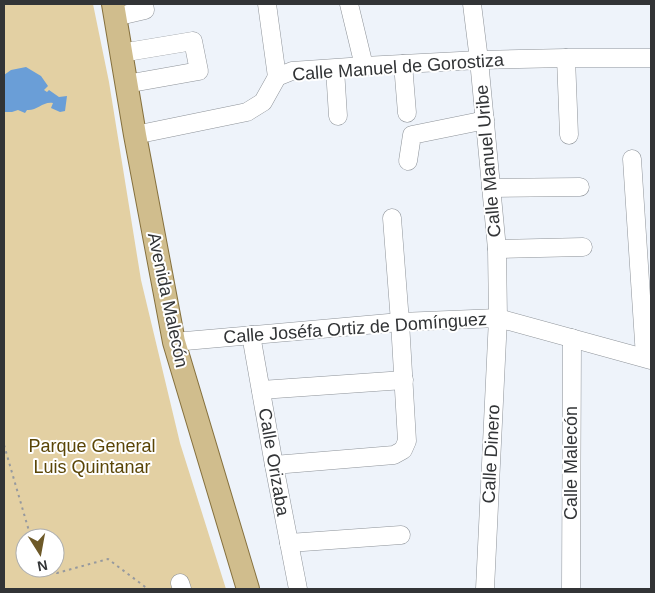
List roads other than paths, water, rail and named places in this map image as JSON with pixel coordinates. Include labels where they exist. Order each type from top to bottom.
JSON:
[{"type":"main road","name":"Avenida Malecón","points":[[114,10],[135,135],[174,342],[248,589]]},
{"type":"street","points":[[114,10],[145,10],[144,4]]},
{"type":"street","points":[[267,4],[277,77]]},
{"type":"street","points":[[349,4],[364,66]]},
{"type":"street","name":"Calle Manuel Uribe","points":[[472,4],[491,188],[496,250],[498,318]]},
{"type":"street","points":[[121,53],[193,41],[199,71],[126,84]]},
{"type":"street","points":[[566,58],[569,135]]},
{"type":"street","name":"Calle Manuel de Gorostiza","points":[[135,135],[247,112],[263,102],[277,77],[292,71],[479,60],[651,58]]},
{"type":"street","points":[[403,64],[407,113]]},
{"type":"street","points":[[335,68],[338,116]]},
{"type":"street","points":[[408,161],[412,135],[484,119]]},
{"type":"street","points":[[632,159],[648,359]]},
{"type":"street","points":[[491,188],[580,187]]},
{"type":"street","points":[[274,465],[394,455],[403,450],[406,441],[404,380],[392,218]]},
{"type":"street","points":[[496,250],[583,247]]},
{"type":"street","name":"Calle Joséfa Ortiz de Domínguez","points":[[174,342],[400,322],[498,318],[648,359]]},
{"type":"street","name":"Calle Dinero","points":[[485,589],[498,318]]},
{"type":"street","name":"Calle Orizaba","points":[[251,335],[298,589]]},
{"type":"street","name":"Calle Malecón","points":[[571,589],[572,338]]},
{"type":"street","points":[[261,390],[404,380]]},
{"type":"street","points":[[289,543],[400,534]]},
{"type":"water","points":[[26,67],[41,76],[48,86],[44,90],[47,92],[49,90],[59,97],[67,96],[65,111],[60,112],[51,108],[53,103],[49,103],[27,110],[25,113],[18,110],[4,112],[4,75],[11,70]]},
{"type":"park label","name":"Parque General Luis Quintanar","points":[[92,456]]}]
